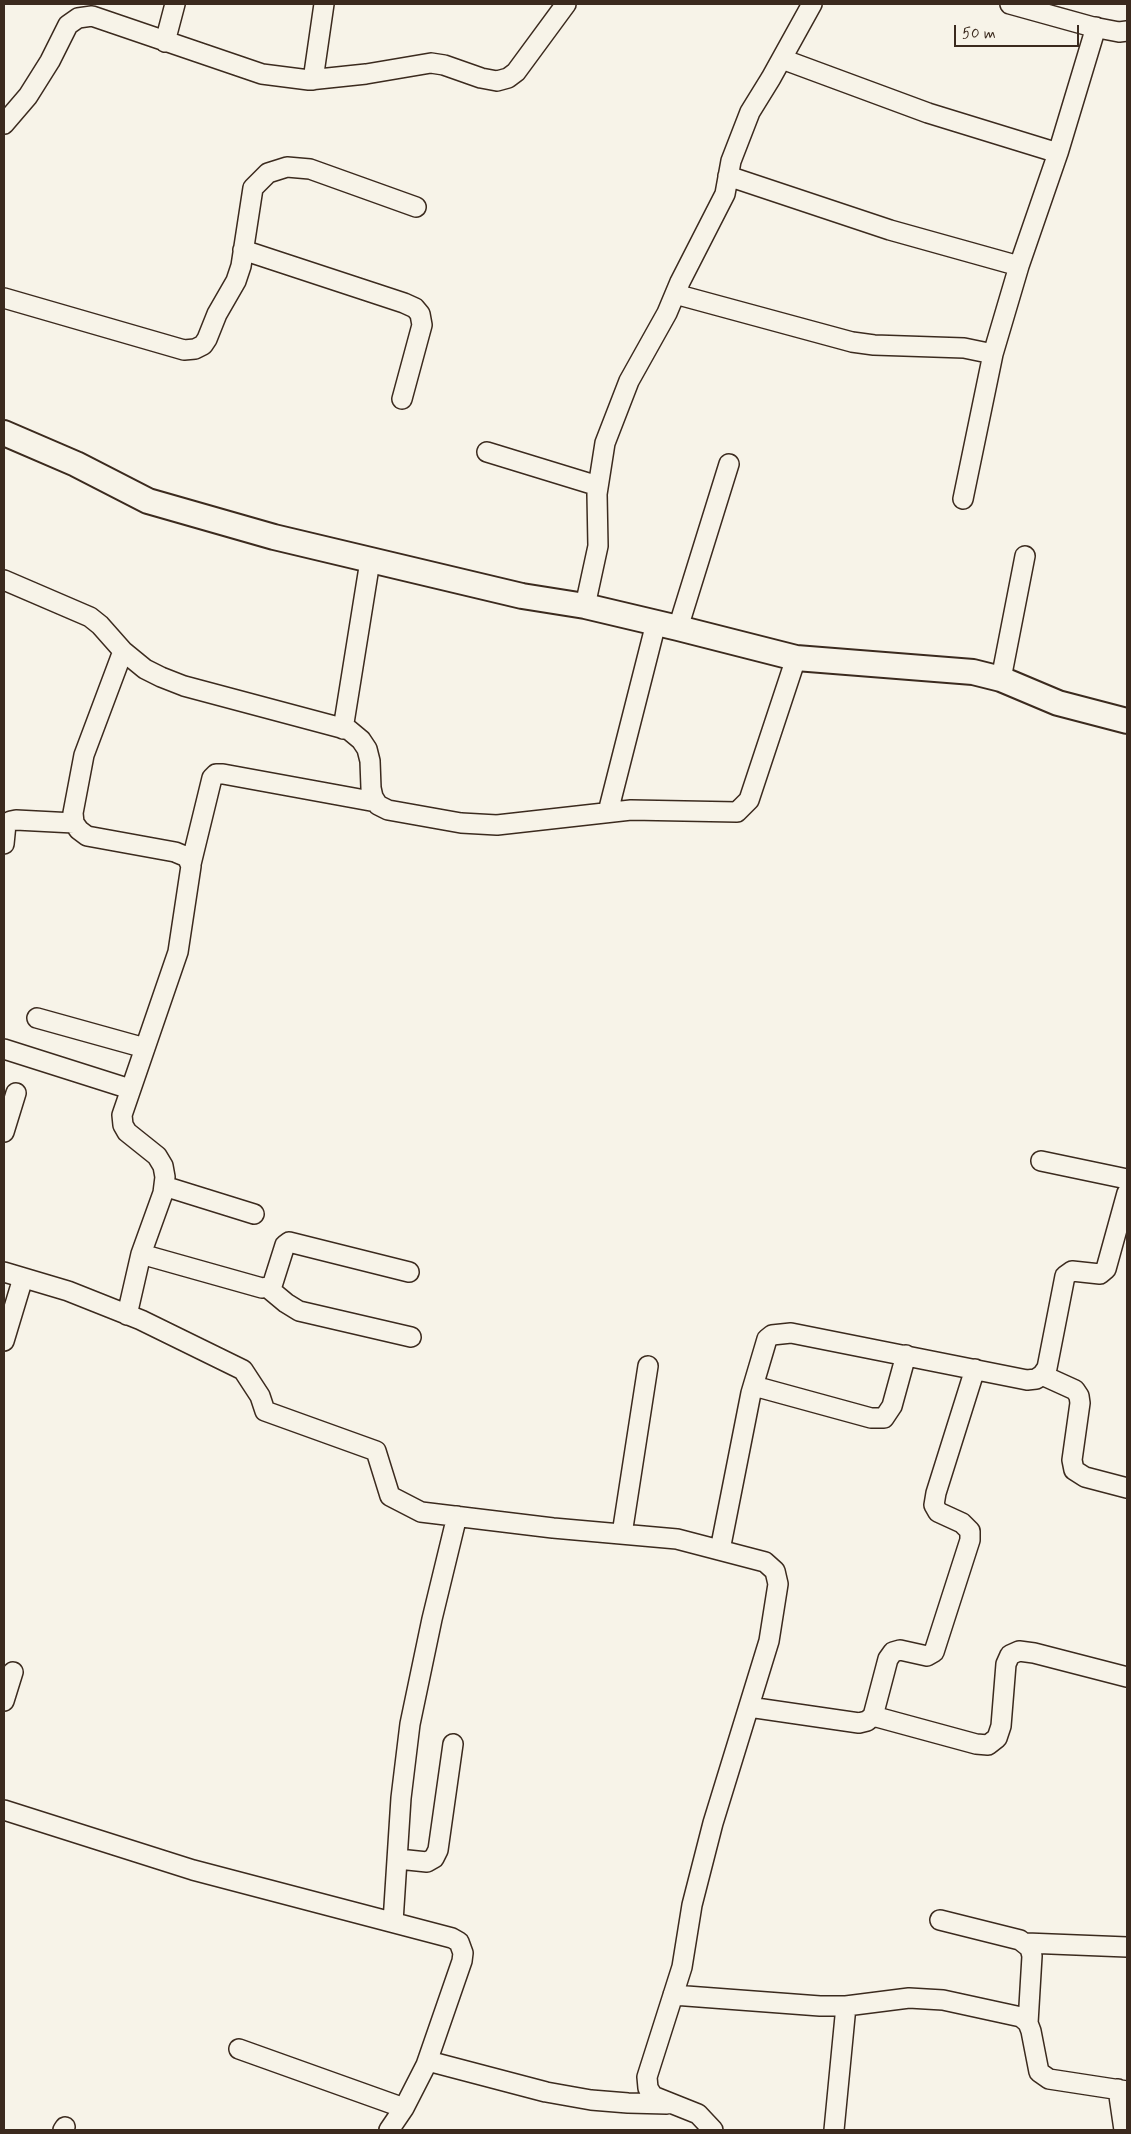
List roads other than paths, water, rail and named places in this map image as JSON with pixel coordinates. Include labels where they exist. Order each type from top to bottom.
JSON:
[{"type":"street","points":[[4,124],[32,89],[50,61],[68,25],[73,4]]},
{"type":"street","points":[[165,42],[175,4]]},
{"type":"street","points":[[313,80],[324,4]]},
{"type":"street","points":[[68,25],[78,18],[92,16],[262,74],[313,80],[366,74],[431,63],[444,65],[480,78],[497,81],[508,78],[523,63],[566,4]]},
{"type":"street","points":[[586,606],[598,546],[598,486],[605,443],[629,381],[668,313],[709,222],[725,194],[731,161],[750,112],[812,4]]},
{"type":"street","points":[[1010,4],[1096,27],[1119,32],[1127,31]]},
{"type":"street","points":[[963,499],[993,354],[1019,266],[1058,153],[1096,27]]},
{"type":"street","points":[[782,59],[928,114],[1058,153]]},
{"type":"street","points":[[4,298],[184,350],[194,349],[203,345],[207,339],[217,314],[236,281],[243,250],[252,188],[268,173],[288,167],[310,169],[416,208]]},
{"type":"street","points":[[728,176],[890,230],[1019,266]]},
{"type":"street","points":[[243,250],[415,308],[420,314],[422,325],[402,399]]},
{"type":"street","points":[[675,294],[852,342],[874,345],[964,348],[993,354]]},
{"type":"street","points":[[4,433],[76,464],[148,500],[274,537],[522,596],[586,606],[796,658],[973,672],[1001,680],[1058,703],[1127,721]]},
{"type":"street","points":[[487,452],[598,486]]},
{"type":"street","points":[[608,812],[667,625],[729,464]]},
{"type":"street","points":[[1001,680],[1025,556]]},
{"type":"street","points":[[343,728],[370,561]]},
{"type":"street","points":[[4,580],[90,617],[100,625],[122,651],[145,669],[184,686],[343,728],[361,740],[367,749],[370,761],[371,788],[376,802]]},
{"type":"street","points":[[122,651],[84,755],[73,813],[74,822],[79,830],[87,836],[175,852],[187,857],[191,864]]},
{"type":"street","points":[[127,1315],[141,1254],[164,1186],[165,1177],[163,1166],[157,1156],[127,1132],[122,1125],[122,1114],[178,952],[191,864],[212,778],[216,774],[376,802],[388,810],[461,822],[497,825],[608,812],[653,810],[737,812],[749,800],[796,658]]},
{"type":"street","points":[[4,844],[6,824],[11,821],[74,822]]},
{"type":"street","points":[[37,1018],[145,1048]]},
{"type":"street","points":[[4,1049],[130,1089]]},
{"type":"street","points":[[4,1132],[16,1093]]},
{"type":"street","points":[[1041,1160],[1127,1179]]},
{"type":"street","points":[[164,1186],[254,1214]]},
{"type":"street","points":[[720,1550],[754,1386],[767,1339],[772,1335],[780,1333],[791,1333],[824,1338],[1028,1380],[1036,1379],[1047,1368],[1065,1276],[1072,1270],[1100,1274],[1106,1269],[1127,1193]]},
{"type":"street","points":[[141,1254],[262,1288],[272,1286],[285,1245],[289,1242],[408,1272]]},
{"type":"street","points":[[4,1272],[68,1291],[127,1315],[243,1370],[260,1396],[265,1411],[376,1451],[390,1496],[420,1512],[622,1534],[677,1538],[765,1562],[775,1571],[778,1584],[769,1641],[713,1823],[692,1905],[682,1967],[647,2077],[648,2088],[653,2096],[698,2114],[713,2130]]},
{"type":"street","points":[[4,1341],[23,1278]]},
{"type":"street","points":[[268,1288],[286,1303],[299,1310],[411,1337]]},
{"type":"street","points":[[754,1386],[871,1418],[884,1418],[892,1406],[906,1355]]},
{"type":"street","points":[[622,1534],[648,1366]]},
{"type":"street","points":[[749,1707],[859,1723],[867,1721],[872,1716],[888,1659],[893,1652],[900,1650],[927,1656],[934,1652],[970,1540],[970,1531],[962,1523],[938,1512],[934,1506],[936,1493],[975,1369]]},
{"type":"street","points":[[1042,1375],[1075,1390],[1079,1396],[1080,1403],[1072,1460],[1074,1470],[1085,1477],[1127,1488]]},
{"type":"street","points":[[394,1922],[401,1798],[410,1724],[432,1619],[457,1516]]},
{"type":"street","points":[[872,1716],[976,1744],[988,1745],[997,1738],[1001,1726],[1006,1664],[1010,1655],[1019,1651],[1034,1653],[1127,1678]]},
{"type":"street","points":[[4,1701],[13,1672]]},
{"type":"street","points":[[398,1860],[427,1862],[434,1858],[438,1850],[453,1744]]},
{"type":"street","points":[[4,1810],[193,1870],[452,1938],[461,1946],[462,1961],[428,2061],[404,2108],[389,2130]]},
{"type":"street","points":[[940,1920],[1026,1943],[1127,1947]]},
{"type":"street","points":[[1026,1943],[1030,1948],[1032,1956],[1028,2023],[1033,2040],[1036,2065],[1043,2076],[1049,2079],[1123,2090],[1124,2130]]},
{"type":"street","points":[[673,1995],[820,2006],[846,2006],[926,1998],[1021,2017],[1028,2023]]},
{"type":"street","points":[[834,2130],[846,2006]]},
{"type":"street","points":[[239,2049],[404,2108]]},
{"type":"street","points":[[428,2061],[546,2092],[591,2100],[672,2104]]}]
